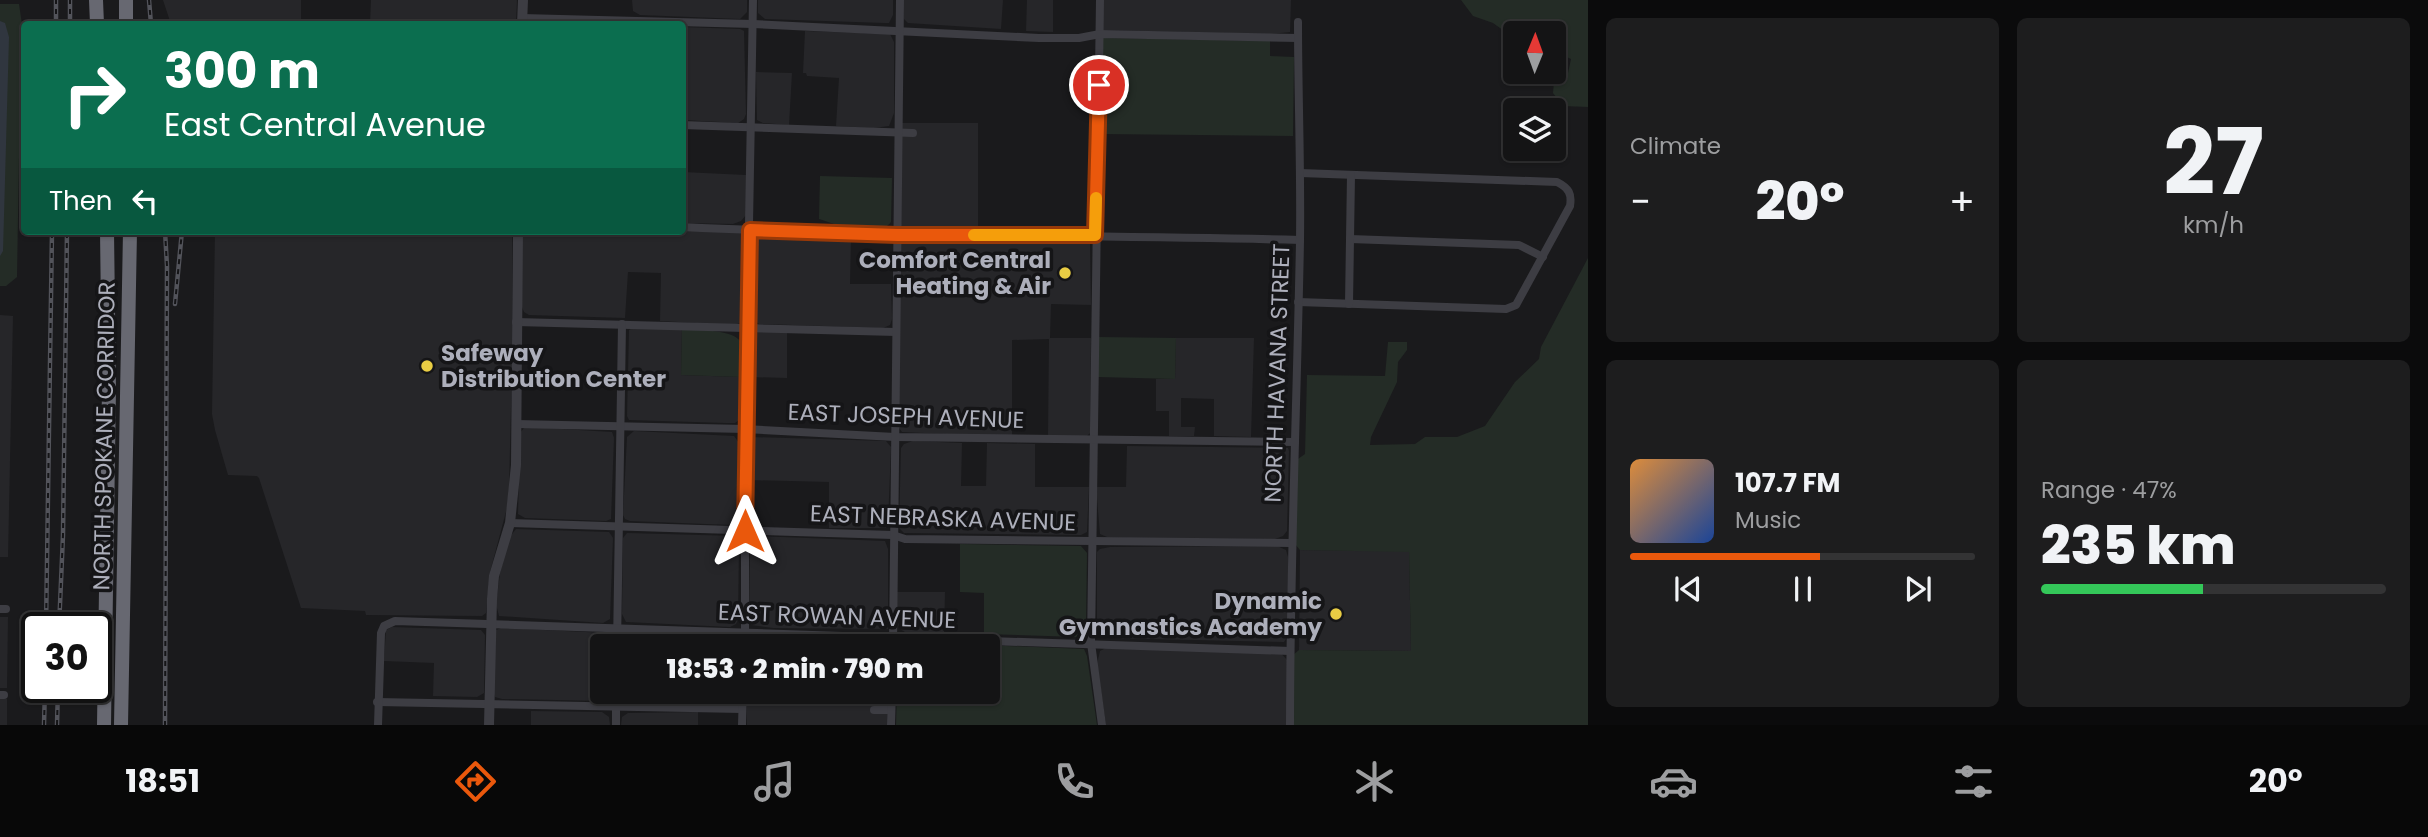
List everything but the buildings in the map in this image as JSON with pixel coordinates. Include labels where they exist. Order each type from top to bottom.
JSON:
[{"type":"highway","points":[[96,0],[96,21]]},
{"type":"highway","points":[[126,0],[126,21]]},
{"type":"highway","name":"NORTH SPOKANE CORRIDOR","points":[[104,725],[109,389],[107,235]]},
{"type":"highway","name":"NORTH SPOKANE CORRIDOR","points":[[121,725],[130,235]]},
{"type":"street","points":[[522,21],[523,0]]},
{"type":"street","points":[[745,634],[745,429],[753,0]]},
{"type":"street","points":[[893,634],[900,0]]},
{"type":"street","points":[[1100,0],[1091,643],[1102,725]]},
{"type":"street","name":"NORTH HAVANA STREET","points":[[1290,725],[1291,543],[1300,240],[1298,22]]},
{"type":"street","points":[[686,23],[753,23],[1039,38],[1079,38],[1100,34],[1298,38]]},
{"type":"street","points":[[686,125],[913,133]]},
{"type":"street","points":[[1298,302],[1506,309],[1516,305],[1570,206],[1569,191],[1557,182],[1300,173]]},
{"type":"street","points":[[1349,304],[1351,174]]},
{"type":"street","points":[[686,227],[897,235],[1095,235],[1300,240]]},
{"type":"street","points":[[489,725],[494,576],[510,523],[516,465],[518,235]]},
{"type":"street","points":[[1350,240],[1519,245],[1543,257]]},
{"type":"street","points":[[516,322],[896,332]]},
{"type":"street","points":[[617,634],[622,324]]},
{"type":"street","name":"EAST JOSEPH AVENUE","points":[[516,424],[745,429],[895,437],[1295,442]]},
{"type":"street","name":"EAST NEBRASKA AVENUE","points":[[510,523],[893,535],[905,538],[1291,543]]},
{"type":"street","name":"EAST ROWAN AVENUE","points":[[377,702],[381,633],[384,626],[395,621],[617,627],[745,634]]},
{"type":"street","name":"EAST ROWAN AVENUE","points":[[1000,640],[1290,651]]},
{"type":"street","points":[[377,725],[377,702],[489,702],[742,709]]},
{"type":"street","points":[[742,704],[742,725]]},
{"type":"street","points":[[891,704],[891,725]]},
{"type":"street","points":[[616,706],[616,725]]},
{"type":"street","points":[[874,710],[891,710]]},
{"type":"shaded area","points":[[163,0],[301,0],[301,21],[170,21]]},
{"type":"shaded area","points":[[371,0],[517,0],[516,21],[370,21]]},
{"type":"shaded area","points":[[632,0],[747,0],[747,12],[740,19],[640,15],[633,11]]},
{"type":"shaded area","points":[[758,0],[893,0],[893,15],[889,23],[765,19],[758,13]]},
{"type":"shaded area","points":[[904,0],[1003,0],[1001,29],[908,23],[904,19]]},
{"type":"shaded area","points":[[1027,0],[1053,0],[1053,32],[1026,31]]},
{"type":"shaded area","points":[[1103,0],[1291,0],[1290,32],[1271,34],[1103,30]]},
{"type":"shaded area","points":[[1461,0],[1588,0],[1588,107],[1566,106],[1566,98],[1557,98],[1553,93],[1554,84],[1566,84],[1571,59],[1566,57],[1566,21],[1503,21],[1503,30],[1493,23],[1473,16]]},
{"type":"shaded area","points":[[0,4],[19,4],[22,21],[17,277],[6,286],[0,286]]},
{"type":"shaded area","points":[[0,21],[5,23],[9,37],[3,251],[0,256]]},
{"type":"shaded area","points":[[686,27],[744,31],[746,114],[738,123],[686,120]]},
{"type":"shaded area","points":[[805,31],[890,34],[894,42],[894,113],[889,126],[836,126],[839,78],[807,76],[803,73]]},
{"type":"shaded area","points":[[1103,38],[1270,41],[1270,56],[1294,57],[1293,136],[1100,134]]},
{"type":"shaded area","points":[[756,72],[792,73],[789,125],[757,120]]},
{"type":"shaded area","points":[[902,123],[978,123],[978,231],[901,229]]},
{"type":"shaded area","points":[[686,172],[746,175],[746,215],[733,224],[686,223]]},
{"type":"shaded area","points":[[820,176],[892,178],[891,222],[877,230],[867,231],[819,219]]},
{"type":"shaded area","points":[[686,230],[742,232],[744,315],[740,323],[733,325],[660,321],[661,273],[628,272],[625,318],[529,315],[522,307],[524,235],[686,235]]},
{"type":"shaded area","points":[[757,233],[851,236],[850,284],[891,284],[890,325],[883,328],[759,324],[752,317],[754,236]]},
{"type":"shaded area","points":[[215,235],[512,235],[509,488],[507,508],[490,572],[486,613],[482,616],[366,615],[365,611],[301,608],[259,478],[228,475],[212,414]]},
{"type":"shaded area","points":[[905,238],[1083,239],[1090,244],[1091,305],[1051,304],[1050,338],[1091,338],[1090,433],[1087,436],[1048,436],[1049,339],[1012,340],[1012,437],[902,432],[899,428],[899,242]]},
{"type":"shaded area","points":[[1588,258],[1588,725],[1293,725],[1293,655],[1299,650],[1411,651],[1409,552],[1300,550],[1295,544],[1295,461],[1305,454],[1307,375],[1385,376],[1388,342],[1407,342],[1407,350],[1398,362],[1397,382],[1371,437],[1370,445],[1415,444],[1425,437],[1457,437],[1485,426],[1515,382],[1539,359],[1541,347]]},
{"type":"shaded area","points":[[0,315],[13,316],[8,557],[0,557]]},
{"type":"shaded area","points":[[631,329],[682,329],[681,375],[741,377],[739,420],[726,423],[629,420]]},
{"type":"shaded area","points":[[682,329],[715,331],[738,338],[742,351],[741,377],[681,375]]},
{"type":"shaded area","points":[[754,330],[787,331],[787,378],[750,377],[751,334]]},
{"type":"shaded area","points":[[1098,337],[1176,338],[1175,379],[1098,377]]},
{"type":"shaded area","points":[[1176,338],[1254,338],[1251,437],[1214,436],[1214,399],[1181,398],[1181,427],[1195,427],[1194,436],[1169,436],[1169,411],[1156,411],[1156,379],[1175,379]]},
{"type":"shaded area","points":[[529,427],[612,432],[611,519],[525,518],[518,514],[520,433]]},
{"type":"shaded area","points":[[634,431],[734,436],[739,443],[737,523],[731,525],[625,519],[627,437]]},
{"type":"shaded area","points":[[751,437],[886,441],[891,447],[886,528],[829,528],[829,482],[749,480]]},
{"type":"shaded area","points":[[913,441],[962,443],[961,486],[986,486],[987,443],[1035,444],[1035,487],[1089,487],[1087,532],[1081,535],[904,533],[899,528],[901,448]]},
{"type":"shaded area","points":[[1127,446],[1288,448],[1287,531],[1275,539],[1128,538],[1100,534],[1096,487],[1126,487]]},
{"type":"shaded area","points":[[516,529],[609,532],[613,538],[610,619],[603,623],[499,616],[496,604],[500,573],[508,539]]},
{"type":"shaded area","points":[[627,533],[737,536],[739,545],[736,624],[730,627],[626,622],[622,614],[623,538]]},
{"type":"shaded area","points":[[755,536],[885,541],[888,549],[888,629],[773,628],[751,625],[750,538]]},
{"type":"shaded area","points":[[960,544],[1081,546],[1087,553],[1086,627],[1084,634],[1078,637],[984,634],[984,593],[960,592]]},
{"type":"shaded area","points":[[1277,546],[1286,550],[1288,557],[1288,636],[1284,642],[1105,638],[1097,633],[1097,552],[1100,549]]},
{"type":"shaded area","points":[[1300,550],[1409,551],[1411,651],[1299,650]]},
{"type":"shaded area","points":[[896,592],[945,592],[944,633],[905,632],[900,629],[897,622]]},
{"type":"shaded area","points":[[0,617],[8,617],[7,688],[0,688]]},
{"type":"shaded area","points":[[392,627],[481,630],[485,635],[484,693],[477,697],[433,696],[434,663],[384,661],[386,630]]},
{"type":"shaded area","points":[[501,628],[607,633],[590,634],[590,701],[495,697],[496,630]]},
{"type":"shaded area","points":[[1000,646],[1084,649],[1087,656],[1097,725],[896,725],[897,704],[1000,704]]},
{"type":"shaded area","points":[[1106,648],[1281,653],[1287,660],[1286,725],[1106,725],[1097,664],[1100,651]]},
{"type":"shaded area","points":[[0,698],[7,699],[7,725],[0,725]]},
{"type":"shaded area","points":[[747,704],[887,704],[887,725],[747,725]]},
{"type":"shaded area","points":[[531,711],[602,712],[609,717],[610,725],[531,725]]},
{"type":"shaded area","points":[[698,712],[698,725],[621,725],[622,717],[628,713]]},
{"type":"railway","points":[[56,0],[56,21]]},
{"type":"railway","points":[[70,0],[70,21]]},
{"type":"railway","points":[[149,0],[151,21]]},
{"type":"railway","points":[[46,612],[52,235]]},
{"type":"railway","points":[[60,612],[67,235]]},
{"type":"railway","points":[[165,235],[165,725]]},
{"type":"railway","points":[[175,304],[182,235]]},
{"type":"railway","points":[[44,725],[45,703]]},
{"type":"railway","points":[[57,725],[58,703]]},
{"type":"slow traffic","points":[[974,235],[1095,235],[1096,198]]},
{"type":"place","name":"Comfort Central Heating & Air","points":[[1065,273]]},
{"type":"place","name":"Safeway Distribution Center","points":[[427,366]]},
{"type":"place","name":"Dynamic Gymnastics Academy","points":[[1336,614]]},
{"type":"route","points":[[745,531],[750,230],[897,235],[1095,235],[1099,85]]}]
